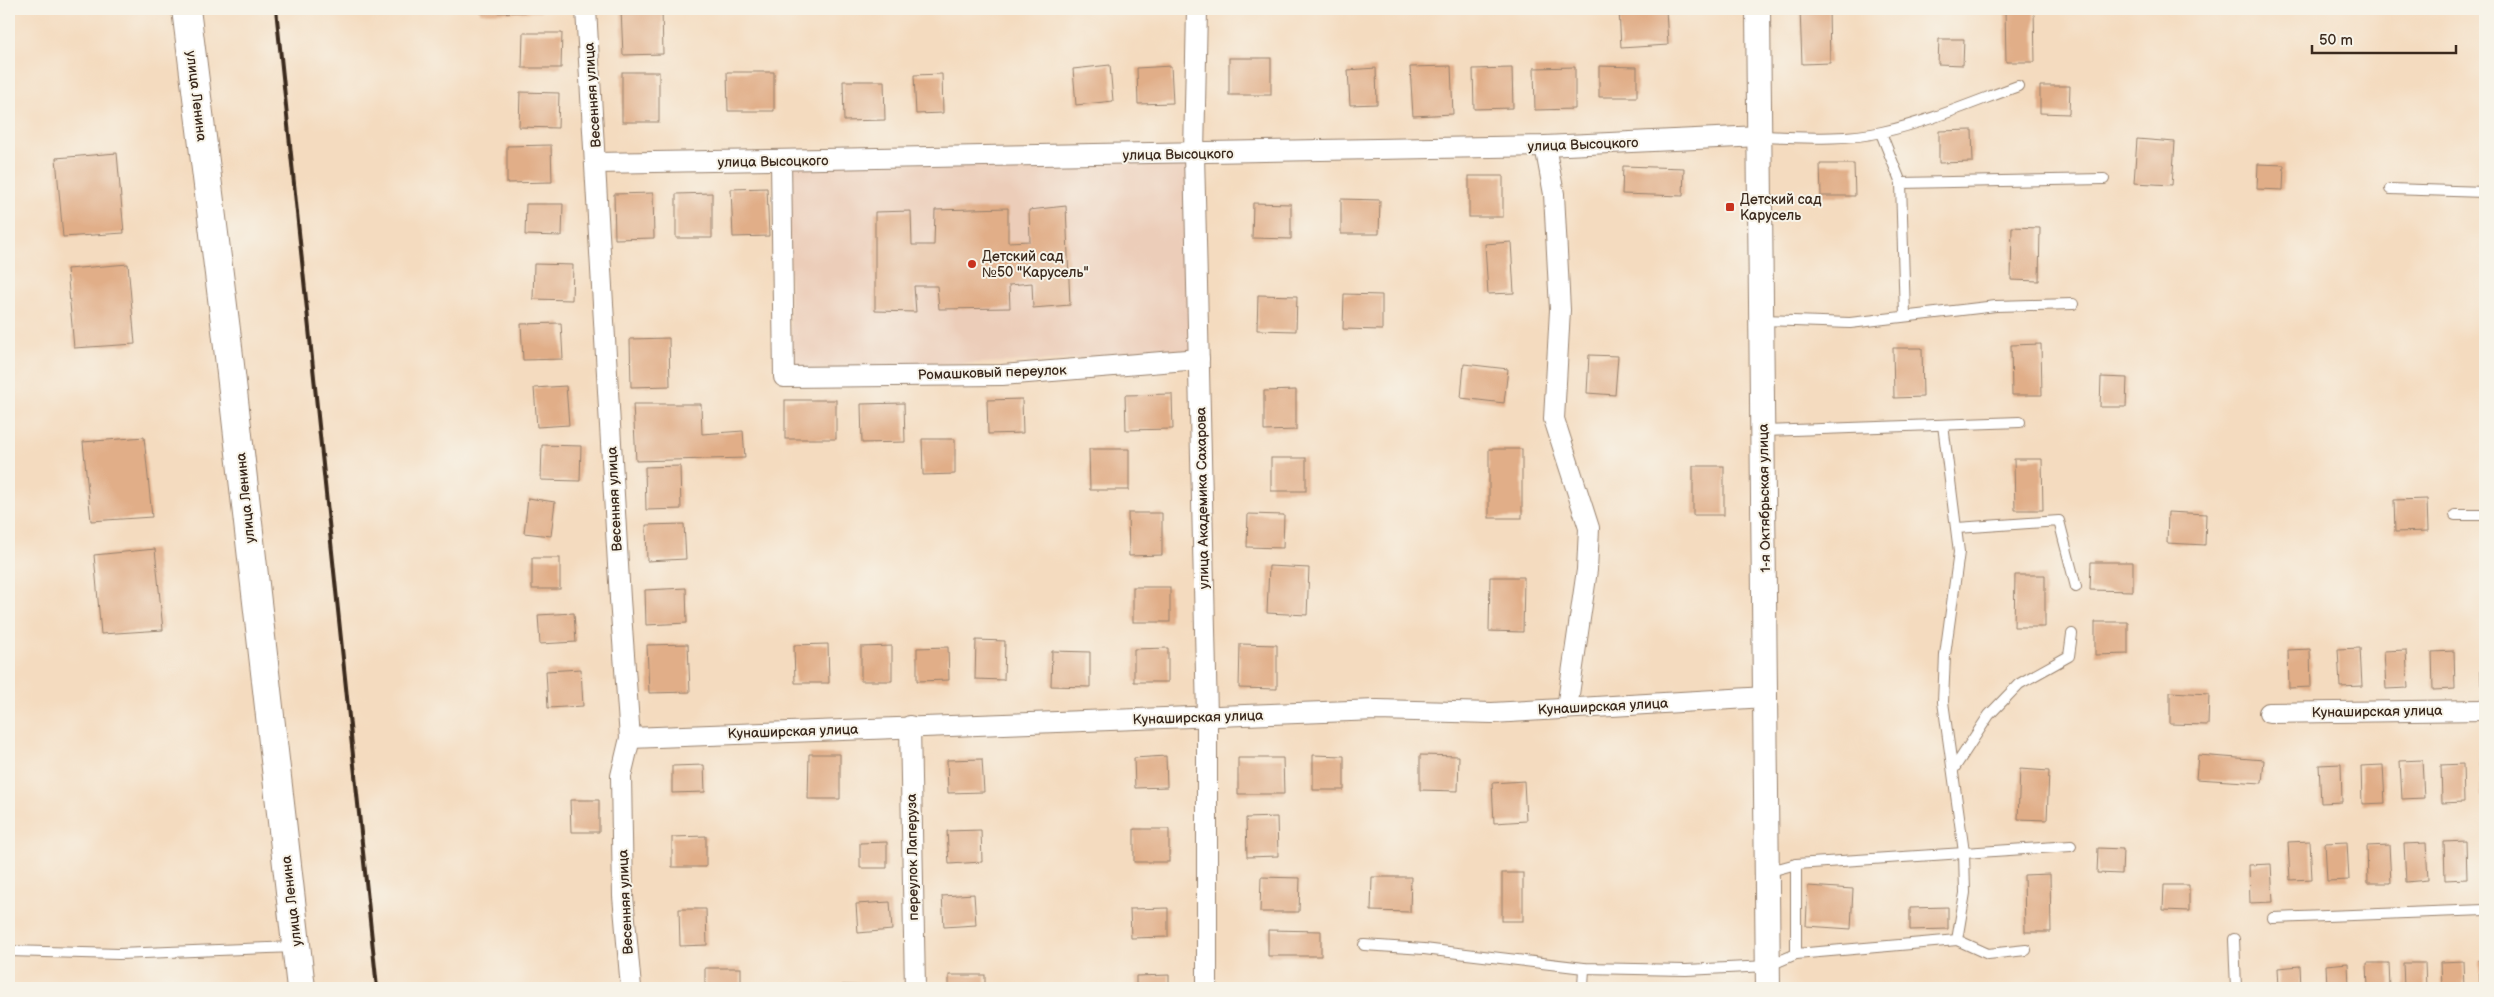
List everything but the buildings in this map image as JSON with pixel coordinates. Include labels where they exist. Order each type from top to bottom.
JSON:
[{"type":"main road","name":"улица Ленина","points":[[186,9],[227,340],[301,988]]},
{"type":"street","name":"Весенняя улица","points":[[586,9],[620,600],[630,738],[621,776],[623,896],[631,988]]},
{"type":"street","name":"улица Академика Сахарова","points":[[1197,9],[1194,154],[1207,716],[1207,988]]},
{"type":"street","name":"1-я Октябрьская улица","points":[[1758,9],[1768,977]]},
{"type":"street","name":"улица Высоцкого","points":[[596,163],[1194,154],[1545,146],[1760,136]]},
{"type":"street","points":[[1545,146],[1554,194],[1560,310],[1554,419],[1589,528],[1587,570],[1567,708]]},
{"type":"street","name":"Ромашковый переулок","points":[[781,160],[784,376],[1002,375],[1199,359]]},
{"type":"street","name":"Кунаширская улица","points":[[630,738],[910,726],[1377,710],[1492,713],[1766,697]]},
{"type":"street","name":"Кунаширская улица","points":[[2269,712],[2485,710]]},
{"type":"street","name":"переулок Лаперуза","points":[[910,726],[915,988]]},
{"type":"lane","points":[[1760,136],[1838,137],[1881,133],[1924,121],[2018,86]]},
{"type":"lane","points":[[1881,133],[1901,183],[1905,316]]},
{"type":"lane","points":[[1901,183],[2104,180]]},
{"type":"lane","points":[[2390,190],[2485,192]]},
{"type":"lane","points":[[1762,320],[1850,323],[1996,306],[2073,304]]},
{"type":"lane","points":[[1763,431],[2020,422]]},
{"type":"lane","points":[[1943,424],[1959,552],[1945,655],[1943,702],[1964,852],[1965,893],[1957,940]]},
{"type":"lane","points":[[2455,515],[2485,515]]},
{"type":"lane","points":[[1957,528],[2059,521],[2076,587]]},
{"type":"lane","points":[[1953,770],[1989,715],[2020,684],[2070,656],[2072,634]]},
{"type":"lane","points":[[1767,872],[1796,864],[2072,846]]},
{"type":"lane","points":[[1796,864],[1796,954]]},
{"type":"lane","points":[[2273,918],[2485,910]]},
{"type":"lane","points":[[2234,939],[2236,988]]},
{"type":"lane","points":[[1364,945],[1424,949],[1584,968],[1686,970],[1768,977],[1796,954],[1957,940],[1988,954],[2026,950]]},
{"type":"lane","points":[[9,951],[119,954],[296,947]]},
{"type":"lane","points":[[1583,988],[1584,968]]},
{"type":"shaded area","points":[[1190,159],[1194,354],[791,371],[788,164]]},
{"type":"railway","points":[[276,9],[377,988]]},
{"type":"place","name":"Детский сад Карусель","points":[[1730,207]]},
{"type":"place","name":"Детский сад №50 \"Карусель\"","points":[[972,264]]}]
